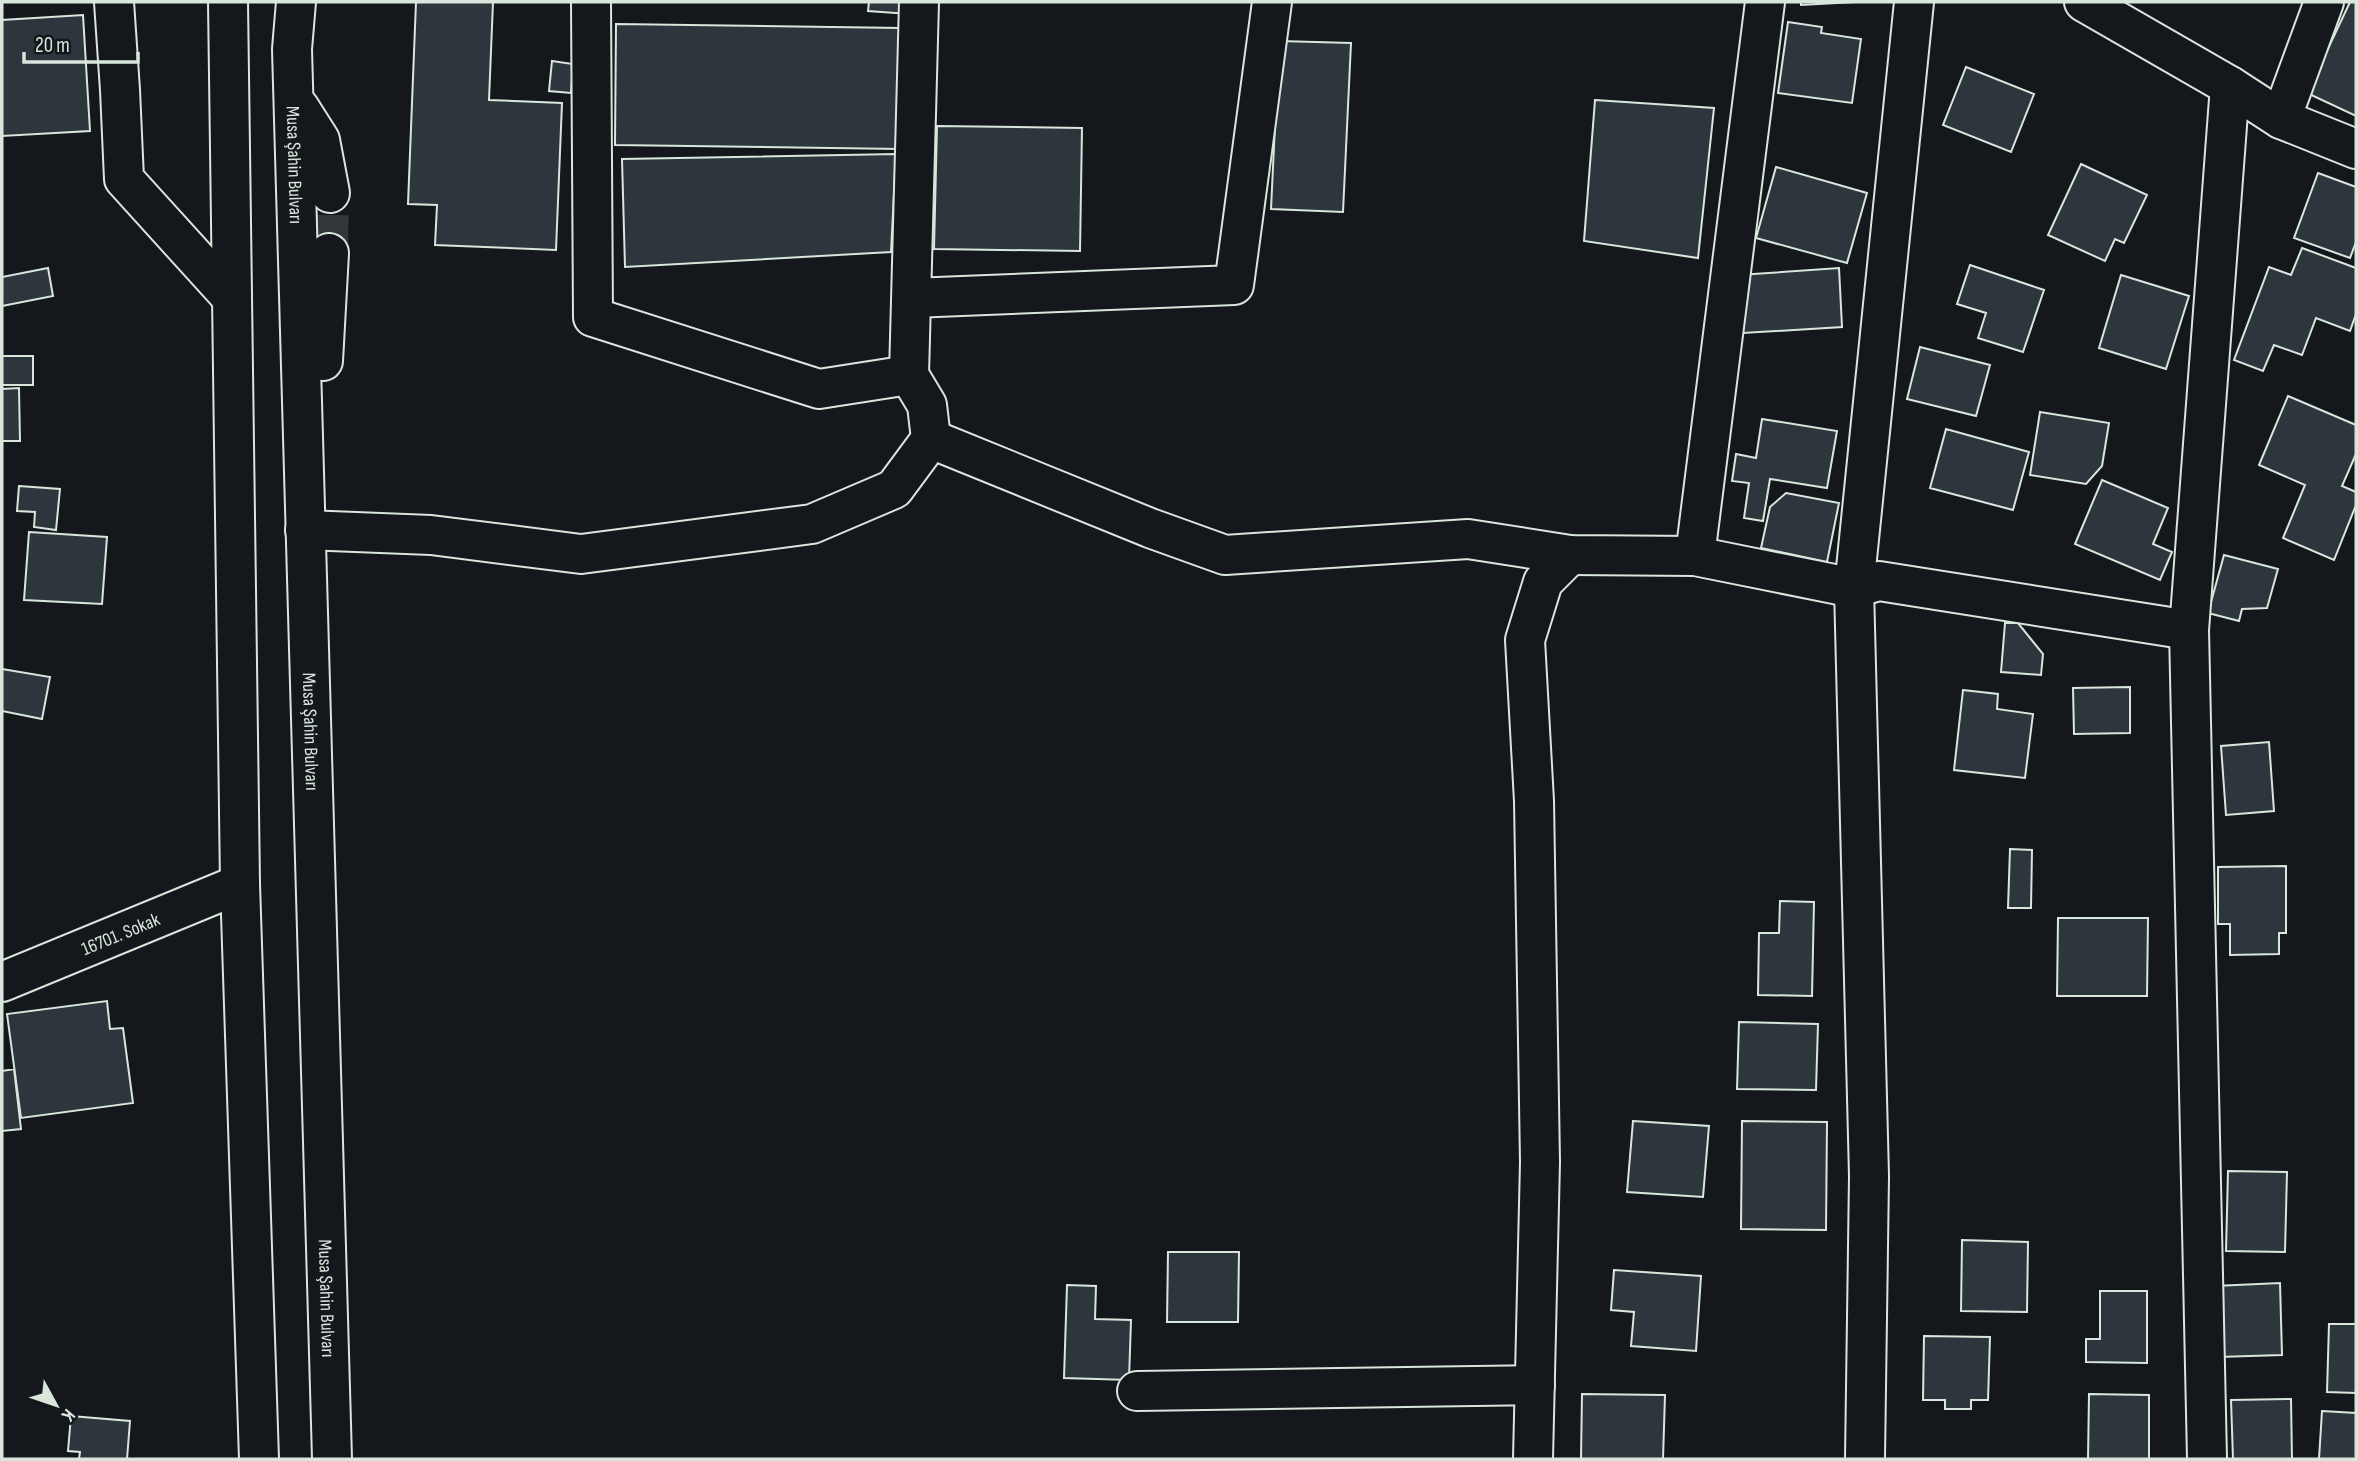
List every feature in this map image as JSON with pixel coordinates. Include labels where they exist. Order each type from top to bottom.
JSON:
[{"type":"main road","points":[[114,2],[124,179],[231,297]]},
{"type":"main road","points":[[228,2],[240,884],[259,1459]]},
{"type":"main road","name":"Musa Şahin Bulvarı","points":[[296,2],[292,49],[332,1459]]},
{"type":"main road","points":[[591,2],[593,317],[819,389],[909,374]]},
{"type":"main road","points":[[304,530],[431,535],[581,554],[812,524],[894,489],[931,439],[927,405],[909,374],[919,2]]},
{"type":"main road","points":[[912,298],[1234,285],[1272,2]]},
{"type":"main road","points":[[1695,556],[1765,2]]},
{"type":"main road","points":[[1865,1459],[1869,1176],[1854,588],[1914,2]]},
{"type":"main road","points":[[2084,2],[2230,86],[2281,119],[2356,149]]},
{"type":"main road","points":[[2281,119],[2324,2]]},
{"type":"main road","points":[[2207,1459],[2189,630],[2230,86]]},
{"type":"main road","points":[[294,99],[320,140],[330,192]]},
{"type":"main road","points":[[303,466],[323,360],[329,253]]},
{"type":"main road","points":[[931,439],[1150,528],[1225,555],[1468,538],[1570,555],[1695,556],[1854,588],[1879,581],[2189,630]]},
{"type":"main road","points":[[1533,1459],[1540,1162],[1534,801],[1525,640],[1543,582],[1570,555]]},
{"type":"main road","name":"16701. Sokak","points":[[2,982],[240,884]]},
{"type":"main road","points":[[1137,1391],[1535,1385]]},
{"type":"building","points":[[416,2],[493,2],[489,100],[562,103],[556,250],[435,245],[437,205],[408,204]]},
{"type":"building","points":[[869,2],[910,2],[909,14],[868,11]]},
{"type":"building","points":[[1801,2],[1856,2],[1801,5]]},
{"type":"building","points":[[2350,2],[2356,2],[2356,116],[2307,93]]},
{"type":"building","points":[[83,15],[90,131],[2,136],[2,20]]},
{"type":"building","points":[[1788,22],[1822,27],[1821,33],[1861,39],[1852,103],[1778,93]]},
{"type":"building","points":[[616,24],[902,28],[900,149],[615,145]]},
{"type":"building","points":[[1279,41],[1351,43],[1343,212],[1271,209]]},
{"type":"building","points":[[552,61],[573,64],[571,93],[549,91]]},
{"type":"building","points":[[1966,67],[2034,94],[2011,152],[1943,125]]},
{"type":"building","points":[[1595,100],[1714,108],[1698,258],[1584,241]]},
{"type":"building","points":[[937,126],[1082,128],[1080,251],[934,249]]},
{"type":"building","points":[[896,154],[891,252],[625,267],[622,159]]},
{"type":"building","points":[[2081,164],[2147,195],[2124,243],[2115,239],[2105,261],[2048,235]]},
{"type":"building","points":[[1776,167],[1867,193],[1847,263],[1756,238]]},
{"type":"building","points":[[2318,173],[2356,187],[2356,242],[2350,258],[2294,238]]},
{"type":"building","points":[[2302,248],[2356,268],[2356,314],[2350,331],[2316,318],[2302,355],[2274,345],[2263,371],[2234,360],[2269,267],[2291,275]]},
{"type":"building","points":[[1970,265],[2044,290],[2023,352],[1978,338],[1986,313],[1957,304]]},
{"type":"building","points":[[48,268],[53,296],[2,306],[2,277]]},
{"type":"building","points":[[1839,268],[1842,327],[1743,333],[1739,275]]},
{"type":"building","points":[[2121,275],[2189,296],[2166,369],[2099,348]]},
{"type":"building","points":[[1920,347],[1990,365],[1976,416],[1907,399]]},
{"type":"building","points":[[2,356],[33,356],[33,385],[2,385]]},
{"type":"building","points":[[19,388],[20,441],[2,441],[2,389]]},
{"type":"building","points":[[2288,396],[2356,425],[2356,454],[2342,486],[2356,492],[2356,505],[2334,560],[2283,538],[2305,485],[2259,465]]},
{"type":"building","points":[[2040,412],[2109,423],[2102,466],[2086,484],[2030,475]]},
{"type":"building","points":[[1762,419],[1837,431],[1827,488],[1770,479],[1763,521],[1744,518],[1749,483],[1732,481],[1736,454],[1756,458]]},
{"type":"building","points":[[1946,429],[2029,452],[2013,510],[1930,488]]},
{"type":"building","points":[[2102,480],[2168,508],[2153,544],[2172,552],[2160,580],[2075,544]]},
{"type":"building","points":[[19,486],[60,489],[56,530],[34,527],[35,512],[17,511]]},
{"type":"building","points":[[1786,493],[1839,503],[1827,562],[1761,548],[1770,507]]},
{"type":"building","points":[[29,532],[107,537],[102,604],[24,600]]},
{"type":"building","points":[[2224,555],[2278,569],[2267,608],[2242,609],[2239,621],[2208,613]]},
{"type":"building","points":[[2005,623],[2018,623],[2043,654],[2041,675],[2001,672]]},
{"type":"building","points":[[2,669],[50,677],[42,719],[2,711]]},
{"type":"building","points":[[2130,687],[2130,733],[2074,734],[2073,688]]},
{"type":"building","points":[[1963,690],[1998,694],[1997,709],[2033,714],[2025,778],[1954,770]]},
{"type":"building","points":[[2269,742],[2274,811],[2226,815],[2221,746]]},
{"type":"building","points":[[2010,849],[2032,850],[2031,908],[2008,908]]},
{"type":"building","points":[[2286,866],[2286,933],[2279,933],[2279,954],[2230,955],[2230,924],[2218,924],[2218,867]]},
{"type":"building","points":[[1780,901],[1814,902],[1812,996],[1758,995],[1759,933],[1779,933]]},
{"type":"building","points":[[2058,918],[2148,918],[2147,996],[2057,996]]},
{"type":"building","points":[[107,1001],[110,1029],[123,1028],[133,1103],[21,1118],[7,1014]]},
{"type":"building","points":[[1739,1022],[1818,1024],[1816,1090],[1737,1089]]},
{"type":"building","points":[[14,1069],[21,1129],[2,1131],[2,1071]]},
{"type":"building","points":[[1633,1121],[1709,1126],[1703,1197],[1627,1192]]},
{"type":"building","points":[[1742,1121],[1827,1122],[1826,1230],[1741,1229]]},
{"type":"building","points":[[2228,1171],[2287,1172],[2285,1252],[2226,1251]]},
{"type":"building","points":[[1962,1240],[2028,1242],[2027,1312],[1961,1311]]},
{"type":"building","points":[[1168,1252],[1239,1252],[1238,1322],[1167,1322]]},
{"type":"building","points":[[1614,1270],[1701,1276],[1696,1351],[1631,1346],[1634,1312],[1611,1310]]},
{"type":"building","points":[[2280,1283],[2282,1355],[2218,1357],[2215,1286]]},
{"type":"building","points":[[1067,1285],[1096,1286],[1095,1319],[1131,1320],[1129,1380],[1064,1378]]},
{"type":"building","points":[[2100,1291],[2147,1291],[2147,1363],[2086,1362],[2086,1339],[2100,1339]]},
{"type":"building","points":[[2329,1324],[2356,1324],[2356,1393],[2327,1392]]},
{"type":"building","points":[[1924,1336],[1990,1337],[1988,1400],[1971,1400],[1971,1409],[1945,1409],[1945,1400],[1923,1400]]},
{"type":"building","points":[[1582,1394],[1665,1395],[1663,1459],[1581,1459]]},
{"type":"building","points":[[2089,1394],[2149,1395],[2149,1459],[2088,1459]]},
{"type":"building","points":[[2291,1399],[2292,1459],[2233,1459],[2231,1400]]},
{"type":"building","points":[[2322,1411],[2356,1413],[2356,1459],[2319,1459]]},
{"type":"building","points":[[71,1416],[130,1421],[127,1459],[79,1459],[80,1452],[68,1451]]},
{"type":"tunnel","points":[[329,253],[330,193]]}]
